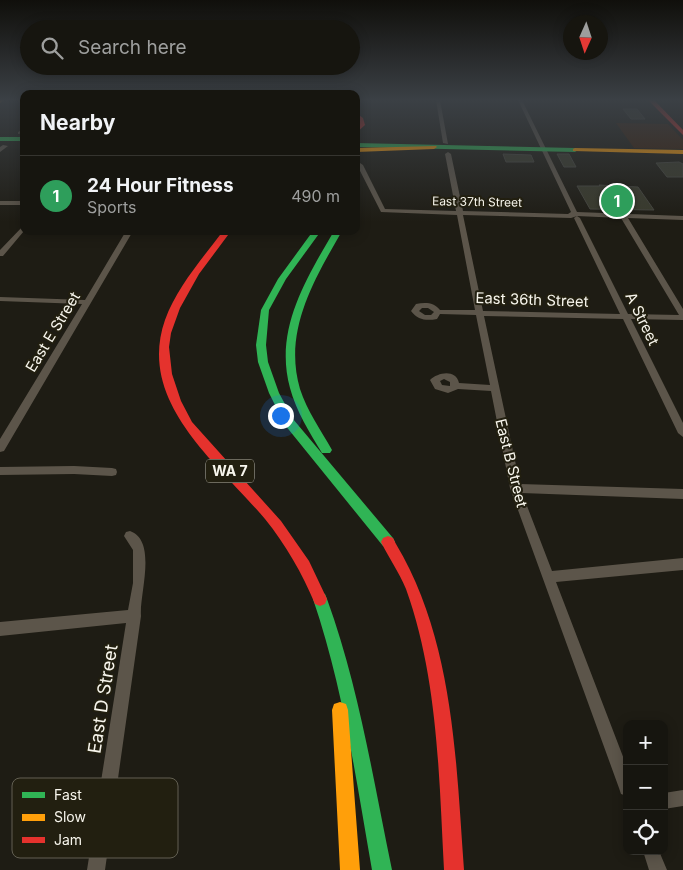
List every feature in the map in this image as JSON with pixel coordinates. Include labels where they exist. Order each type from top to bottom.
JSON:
[{"type":"main road","points":[[360,145],[683,152]]},
{"type":"main road","points":[[360,150],[434,147]]},
{"type":"main road","points":[[184,289],[224,235]]},
{"type":"main road","name":"WA 7","points":[[231,235],[184,289],[167,322],[163,346],[168,382],[179,410],[202,441],[275,520],[295,550],[321,599],[337,646],[345,679],[382,870]]},
{"type":"main road","points":[[314,235],[282,279],[265,310],[262,326],[263,362],[274,393],[289,422],[384,534],[401,564],[415,596],[429,642],[438,694],[448,781],[454,870]]},
{"type":"main road","points":[[336,235],[306,288],[295,314],[289,334],[287,354],[290,377],[311,428],[364,510]]},
{"type":"main road","points":[[337,646],[350,870]]},
{"type":"street","name":"East B Street","points":[[446,141],[515,488],[623,777]]},
{"type":"street","name":"A Street","points":[[540,141],[683,433]]},
{"type":"street","name":"East 37th Street","points":[[360,165],[383,211],[683,218]]},
{"type":"street","points":[[0,203],[20,203]]},
{"type":"street","points":[[624,217],[683,317]]},
{"type":"street","points":[[0,254],[20,232]]},
{"type":"street","name":"East E Street","points":[[0,448],[128,235]]},
{"type":"street","points":[[0,299],[88,302]]},
{"type":"street","name":"East 36th Street","points":[[438,312],[683,317]]},
{"type":"street","points":[[455,386],[494,388]]},
{"type":"street","points":[[0,471],[74,470],[112,472]]},
{"type":"street","points":[[515,488],[683,494]]},
{"type":"street","name":"East D Street","points":[[110,778],[135,616],[140,555],[137,544],[130,536]]},
{"type":"street","points":[[547,577],[683,564]]},
{"type":"street","points":[[0,629],[135,616]]},
{"type":"street","points":[[668,800],[683,798]]},
{"type":"street","points":[[652,855],[658,870]]},
{"type":"shaded area","points":[[629,141],[683,141],[683,149],[634,148]]},
{"type":"building","points":[[503,154],[531,155],[534,162],[506,162]]},
{"type":"building","points":[[557,154],[569,154],[576,167],[564,167]]},
{"type":"building","points":[[679,162],[683,164],[683,177],[667,177],[656,163]]},
{"type":"building","points":[[577,186],[638,187],[654,210],[590,209]]},
{"type":"traffic: fast","points":[[360,145],[575,150]]},
{"type":"traffic: fast","points":[[314,235],[282,279],[265,310],[261,345],[263,362],[274,393],[289,422],[388,542]]},
{"type":"traffic: fast","points":[[326,450],[305,412],[295,388],[290,367],[290,346],[299,306],[336,235]]},
{"type":"traffic: fast","points":[[320,599],[334,639],[346,685],[382,870]]},
{"type":"traffic: slow","points":[[360,150],[434,147]]},
{"type":"traffic: slow","points":[[575,150],[683,152]]},
{"type":"traffic: slow","points":[[340,710],[350,870]]},
{"type":"traffic: jam","points":[[224,235],[181,296],[170,320],[166,333],[165,347],[167,374],[175,401],[188,425],[277,525],[304,566],[320,599]]},
{"type":"traffic: jam","points":[[388,542],[413,589],[433,663],[444,732],[454,870]]},
{"type":"place","name":"24 Hour Fitness","points":[[617,201]]}]
